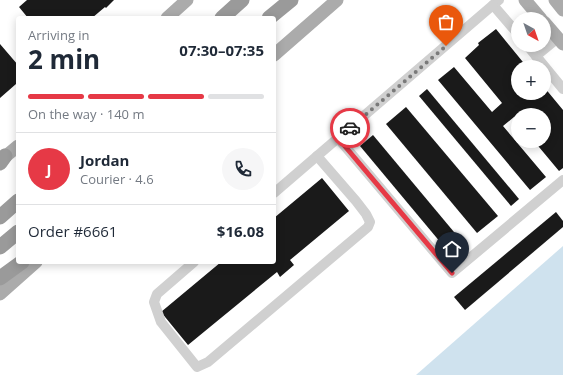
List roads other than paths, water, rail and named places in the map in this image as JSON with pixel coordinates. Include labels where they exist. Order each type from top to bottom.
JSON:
[{"type":"highway","points":[[224,16],[242,0]]},
{"type":"highway","points":[[271,16],[291,0]]},
{"type":"highway","points":[[0,206],[16,193]]},
{"type":"highway","points":[[0,217],[16,203]]},
{"type":"highway","points":[[0,247],[16,234]]},
{"type":"highway","points":[[0,278],[19,264]]},
{"type":"main road","points":[[168,16],[188,0]]},
{"type":"main road","points":[[276,53],[336,0]]},
{"type":"main road","points":[[525,0],[535,12]]},
{"type":"main road","points":[[555,0],[563,10]]},
{"type":"main road","points":[[551,29],[561,38]]},
{"type":"main road","points":[[2,160],[16,148]]},
{"type":"main road","points":[[0,294],[34,264]]},
{"type":"lane","points":[[276,191],[496,3],[511,24]]},
{"type":"lane","points":[[536,56],[561,38]]},
{"type":"lane","points":[[533,52],[563,89]]},
{"type":"lane","points":[[338,138],[452,273],[563,180]]},
{"type":"lane","points":[[192,264],[157,294],[154,302],[161,322],[198,367],[208,362],[368,227],[370,222],[366,214],[317,156]]},
{"type":"water","points":[[563,246],[563,375],[416,375]]}]
